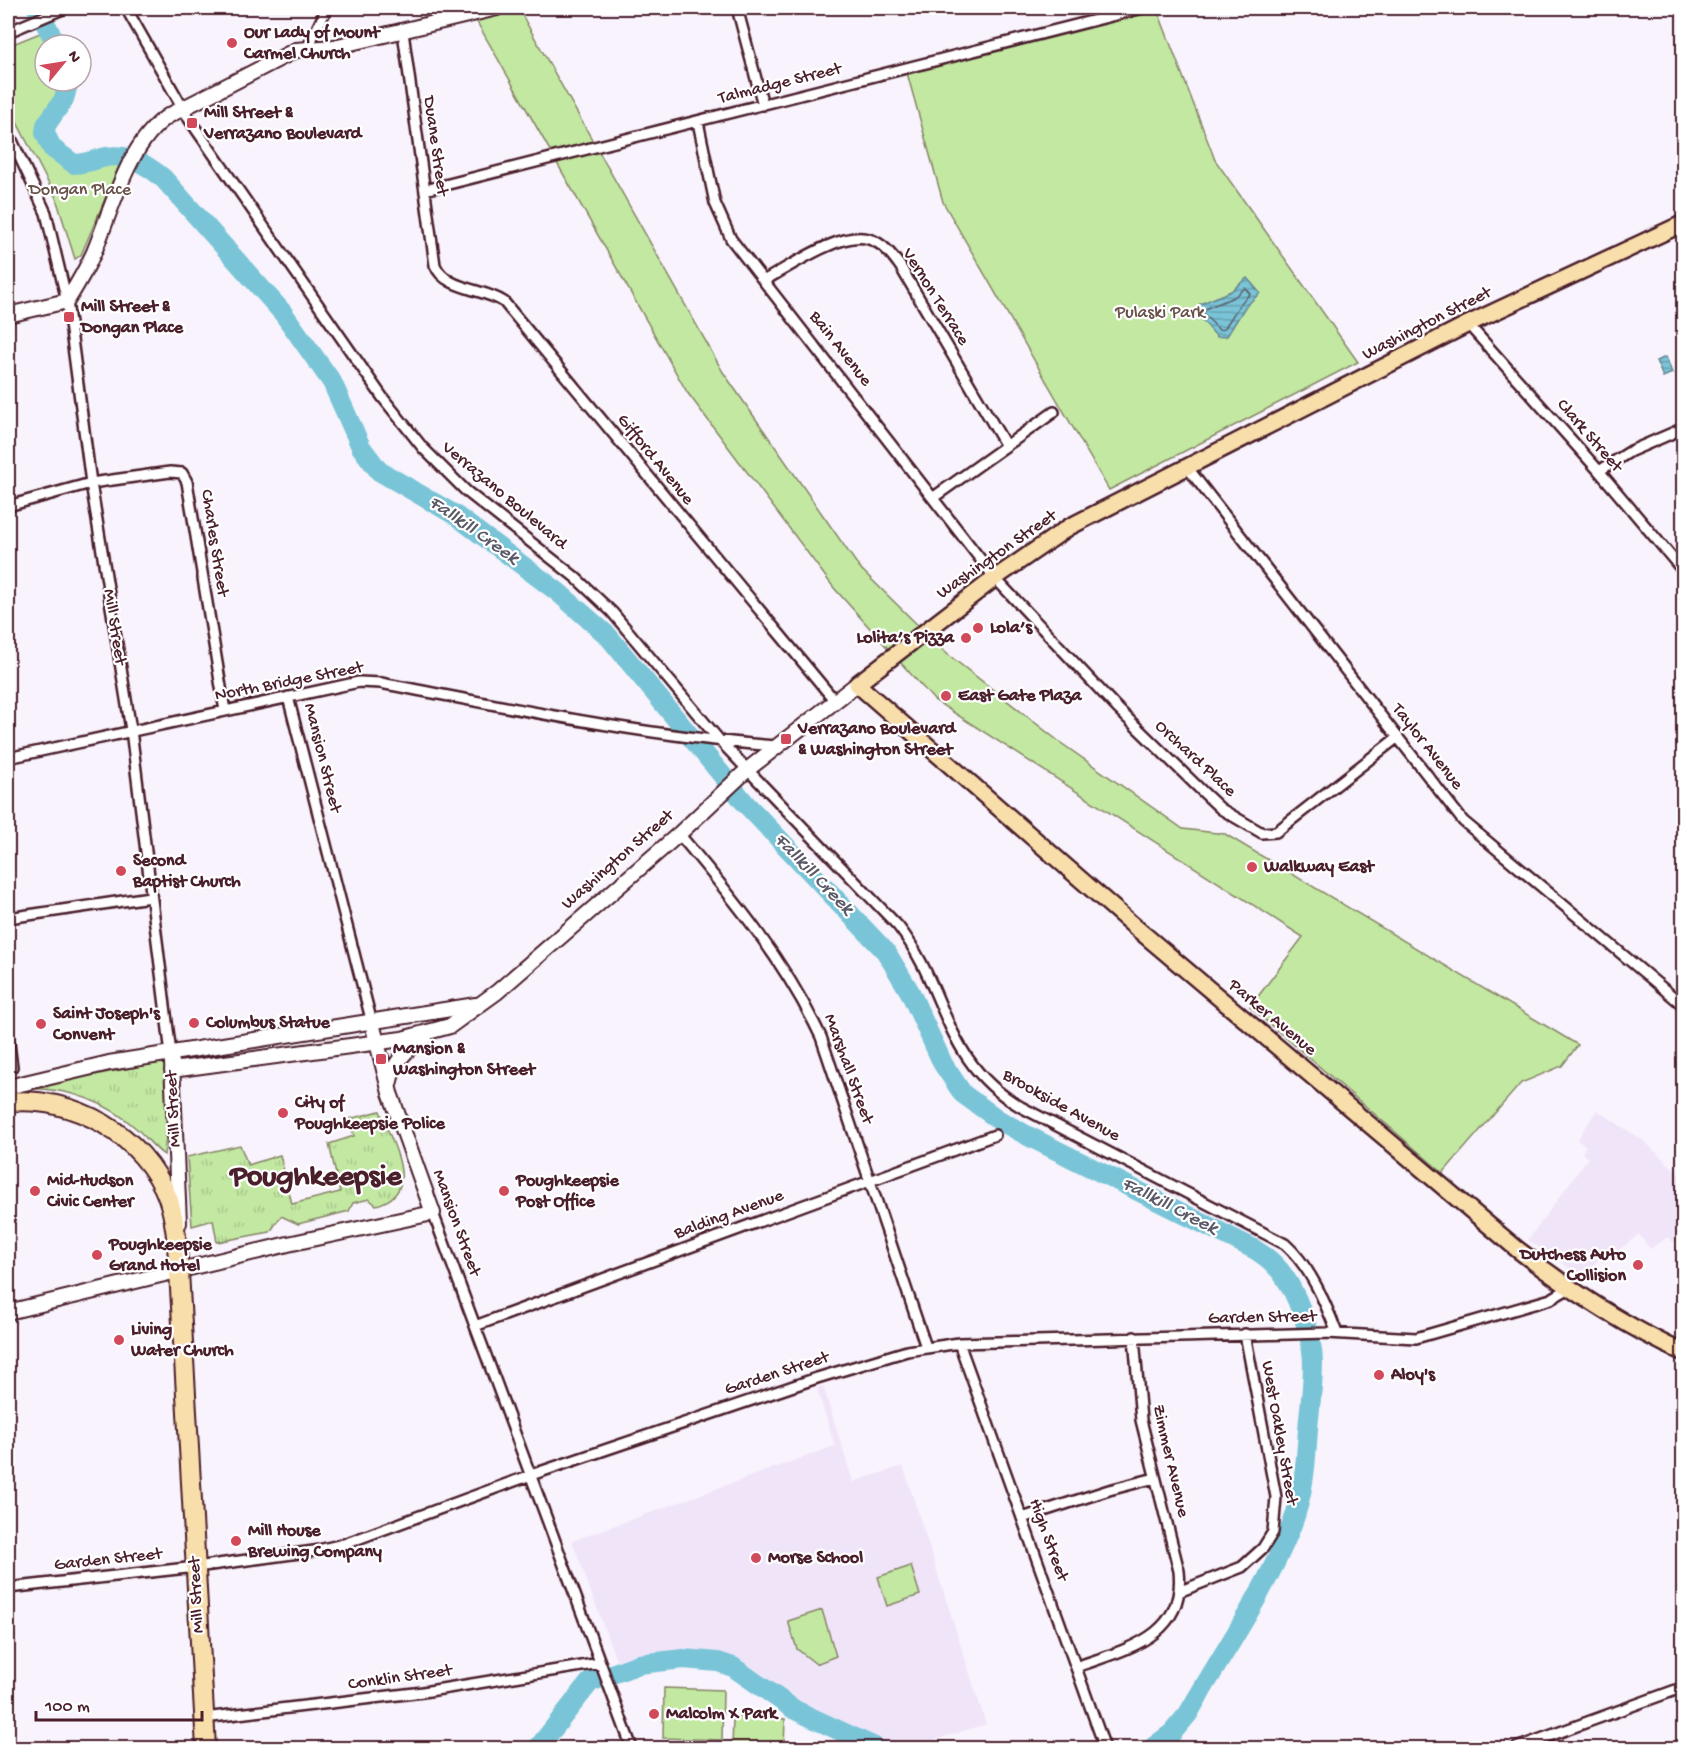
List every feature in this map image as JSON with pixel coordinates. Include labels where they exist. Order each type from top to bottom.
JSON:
[{"type":"highway","points":[[8,1102],[43,1102],[73,1110],[101,1122],[126,1140],[147,1162],[164,1189],[173,1217],[177,1249]]},
{"type":"highway","name":"Mill Street","points":[[177,1249],[206,1749]]},
{"type":"main road","name":"Washington Street","points":[[856,684],[1052,537],[1468,324],[1683,223]]},
{"type":"main road","name":"Parker Avenue","points":[[856,684],[1257,1030],[1517,1249],[1571,1287],[1683,1353]]},
{"type":"street","points":[[8,32],[37,22],[65,8]]},
{"type":"street","points":[[309,47],[327,8]]},
{"type":"street","points":[[8,315],[67,301],[94,253],[141,144],[161,121],[240,77],[296,50],[309,47],[334,47],[497,8]]},
{"type":"street","points":[[738,8],[763,105]]},
{"type":"street","name":"Talmadge Street","points":[[425,190],[1143,8]]},
{"type":"street","points":[[131,9],[183,108]]},
{"type":"street","name":"Duane Street","points":[[403,32],[435,265]]},
{"type":"street","name":"Verrazano Boulevard","points":[[183,108],[383,398],[423,448],[466,490],[575,577],[612,612],[745,773]]},
{"type":"street","name":"Bain Avenue","points":[[698,122],[715,203],[731,239],[765,279],[995,578]]},
{"type":"street","points":[[8,132],[46,213],[67,301]]},
{"type":"street","name":"Vernon Terrace","points":[[765,279],[845,239],[869,239],[887,249],[900,266],[1005,446]]},
{"type":"street","name":"Gifford Avenue","points":[[435,265],[439,274],[446,280],[495,296],[512,310],[705,547],[835,701]]},
{"type":"street","name":"Mill Street","points":[[67,301],[91,483],[131,730],[171,1054],[179,1196],[177,1249]]},
{"type":"street","name":"Clark Street","points":[[1468,324],[1599,471],[1683,572]]},
{"type":"street","points":[[934,497],[1054,412]]},
{"type":"street","points":[[1599,471],[1631,451],[1683,428]]},
{"type":"street","name":"Taylor Avenue","points":[[1187,467],[1463,821],[1683,1006]]},
{"type":"street","name":"Charles Street","points":[[91,483],[171,472],[182,473],[187,482],[225,711]]},
{"type":"street","points":[[8,506],[91,483]]},
{"type":"street","name":"Orchard Place","points":[[995,578],[1117,708],[1204,793],[1221,808],[1262,833],[1276,832],[1398,737]]},
{"type":"street","name":"North Bridge Street","points":[[8,758],[359,682],[381,683],[719,741],[777,746]]},
{"type":"street","name":"Washington Street","points":[[172,1070],[413,1037],[444,1028],[464,1017],[476,1005],[517,976],[745,773],[856,684]]},
{"type":"street","name":"Mansion Street","points":[[288,697],[389,1087],[632,1749]]},
{"type":"street","name":"Brookside Avenue","points":[[745,773],[908,938],[968,1060],[991,1088],[1021,1107],[1286,1244],[1294,1252],[1314,1284],[1337,1333]]},
{"type":"street","name":"Marshall Street","points":[[679,834],[776,956],[809,1011],[821,1037],[926,1347]]},
{"type":"street","points":[[8,918],[150,897]]},
{"type":"street","name":"Washington Street","points":[[8,1086],[90,1066],[476,1005]]},
{"type":"street","points":[[389,1087],[393,1070],[403,1054],[421,1040],[444,1028]]},
{"type":"street","points":[[8,1036],[12,1067]]},
{"type":"street","name":"Balding Avenue","points":[[475,1326],[995,1134]]},
{"type":"street","points":[[8,1312],[433,1212]]},
{"type":"street","name":"Garden Street","points":[[8,1588],[196,1567],[314,1551],[344,1544],[531,1475],[817,1378],[926,1347],[960,1343],[1304,1333],[1406,1338],[1425,1336],[1551,1299],[1571,1287]]},
{"type":"street","name":"West Oakley Street","points":[[1180,1591],[1242,1567],[1263,1548],[1273,1532],[1276,1497],[1245,1335]]},
{"type":"street","name":"Zimmer Avenue","points":[[1134,1337],[1141,1420],[1179,1571],[1180,1591]]},
{"type":"street","name":"High Street","points":[[960,1343],[1105,1749]]},
{"type":"street","points":[[1022,1518],[1155,1478]]},
{"type":"street","points":[[1076,1667],[1138,1645],[1159,1630],[1175,1610],[1180,1591]]},
{"type":"street","name":"Conklin Street","points":[[204,1718],[423,1692],[601,1666]]},
{"type":"street","points":[[1516,1749],[1683,1687]]},
{"type":"shaded area","points":[[1597,1110],[1645,1142],[1683,1178],[1683,1233],[1673,1243],[1668,1237],[1650,1249],[1639,1234],[1616,1252],[1612,1247],[1602,1255],[1584,1278],[1528,1240],[1588,1158],[1582,1153],[1586,1146],[1577,1140]]},
{"type":"shaded area","name":"Morse School","points":[[823,1386],[853,1482],[903,1466],[986,1724],[908,1748],[889,1748],[796,1705],[750,1671],[720,1657],[660,1655],[617,1662],[572,1541],[835,1446],[817,1388]]},
{"type":"green space","points":[[469,8],[518,8],[723,372],[859,567],[946,653],[1061,743],[1183,829],[1225,834],[1578,1045],[1562,1066],[1521,1083],[1443,1173],[1250,1007],[1303,937],[934,700],[834,588],[687,392]]},
{"type":"green space","name":"Pulaski Park","points":[[1157,9],[1215,160],[1358,362],[1109,490],[943,202],[907,73]]},
{"type":"green space","name":"Dongan Place","points":[[50,29],[52,33],[40,33]]},
{"type":"green space","name":"Dongan Place","points":[[33,36],[33,93],[65,93],[61,106],[46,125],[45,133],[48,142],[55,151],[64,158],[81,163],[104,157],[123,157],[81,255],[75,259],[56,198],[8,105],[8,46]]},
{"type":"green space","points":[[159,1063],[167,1064],[170,1098],[164,1155],[124,1118],[96,1102],[66,1092],[17,1089]]},
{"type":"green space","points":[[380,1111],[400,1165],[401,1178],[398,1190],[390,1199],[376,1205],[369,1199],[353,1203],[349,1211],[298,1224],[281,1216],[270,1232],[217,1242],[213,1220],[192,1226],[187,1157],[240,1145],[248,1165],[280,1155],[292,1204],[340,1192],[329,1144],[354,1136],[349,1119]]},
{"type":"green space","points":[[911,1566],[920,1595],[887,1606],[878,1577]]},
{"type":"green space","points":[[822,1610],[836,1656],[816,1664],[797,1649],[788,1621]]},
{"type":"green space","points":[[664,1688],[723,1690],[722,1740],[663,1738]]},
{"type":"green space","points":[[733,1717],[785,1719],[784,1748],[732,1748]]},
{"type":"water","points":[[1247,278],[1260,293],[1245,307],[1227,336],[1217,337],[1197,314],[1200,304],[1231,291]]},
{"type":"water","points":[[1666,357],[1672,373],[1663,377],[1656,361]]},
{"type":"waterway","name":"Fallkill Creek","points":[[37,8],[51,33]]},
{"type":"waterway","name":"Fallkill Creek","points":[[66,93],[46,125],[45,133],[52,148],[74,164],[110,157],[127,158],[142,163],[163,178],[283,313],[332,382],[361,447],[379,471],[455,515],[558,592],[608,636],[745,803],[886,952],[910,992],[943,1064],[963,1094],[999,1120],[1028,1136],[1254,1249],[1269,1259],[1285,1277],[1304,1319],[1313,1363],[1305,1466],[1299,1503],[1291,1527],[1269,1575],[1188,1714],[1172,1733],[1152,1748]]},
{"type":"waterway","name":"Fallkill Creek","points":[[538,1748],[590,1682],[639,1664],[683,1659],[718,1662],[733,1667],[795,1710],[877,1748]]},
{"type":"place","name":"Our Lady of Mount Carmel Church","points":[[232,43]]},
{"type":"place","name":"Mill Street & Verrazano Boulevard","points":[[192,123]]},
{"type":"place","name":"Mill Street & Dongan Place","points":[[69,317]]},
{"type":"place","name":"Lola’s","points":[[978,628]]},
{"type":"place","name":"Lolita’s Pizza","points":[[966,638]]},
{"type":"place","name":"East Gate Plaza","points":[[946,696]]},
{"type":"place","name":"Verrazano Boulevard & Washington Street","points":[[786,739]]},
{"type":"place","name":"Walkway East","points":[[1252,867]]},
{"type":"place","name":"Second Baptist Church","points":[[121,871]]},
{"type":"place","name":"Columbus Statue","points":[[194,1023]]},
{"type":"place","name":"Saint Joseph's Convent","points":[[41,1024]]},
{"type":"place","name":"Mansion & Washington Street","points":[[381,1059]]},
{"type":"place","name":"City of Poughkeepsie Police","points":[[283,1113]]},
{"type":"place","name":"Mid-Hudson Civic Center","points":[[35,1191]]},
{"type":"place","name":"Poughkeepsie Post Office","points":[[504,1191]]},
{"type":"place","name":"Poughkeepsie Grand Hotel","points":[[97,1255]]},
{"type":"place","name":"Dutchess Auto Collision","points":[[1638,1265]]},
{"type":"place","name":"Living Water Church","points":[[119,1340]]},
{"type":"place","name":"Aloy's","points":[[1379,1375]]},
{"type":"place","name":"Mill House Brewing Company","points":[[236,1541]]},
{"type":"place","name":"Morse School","points":[[756,1558]]},
{"type":"place","name":"Malcolm X Park","points":[[654,1714]]},
{"type":"district","name":"Poughkeepsie","points":[[316,1178]]}]
